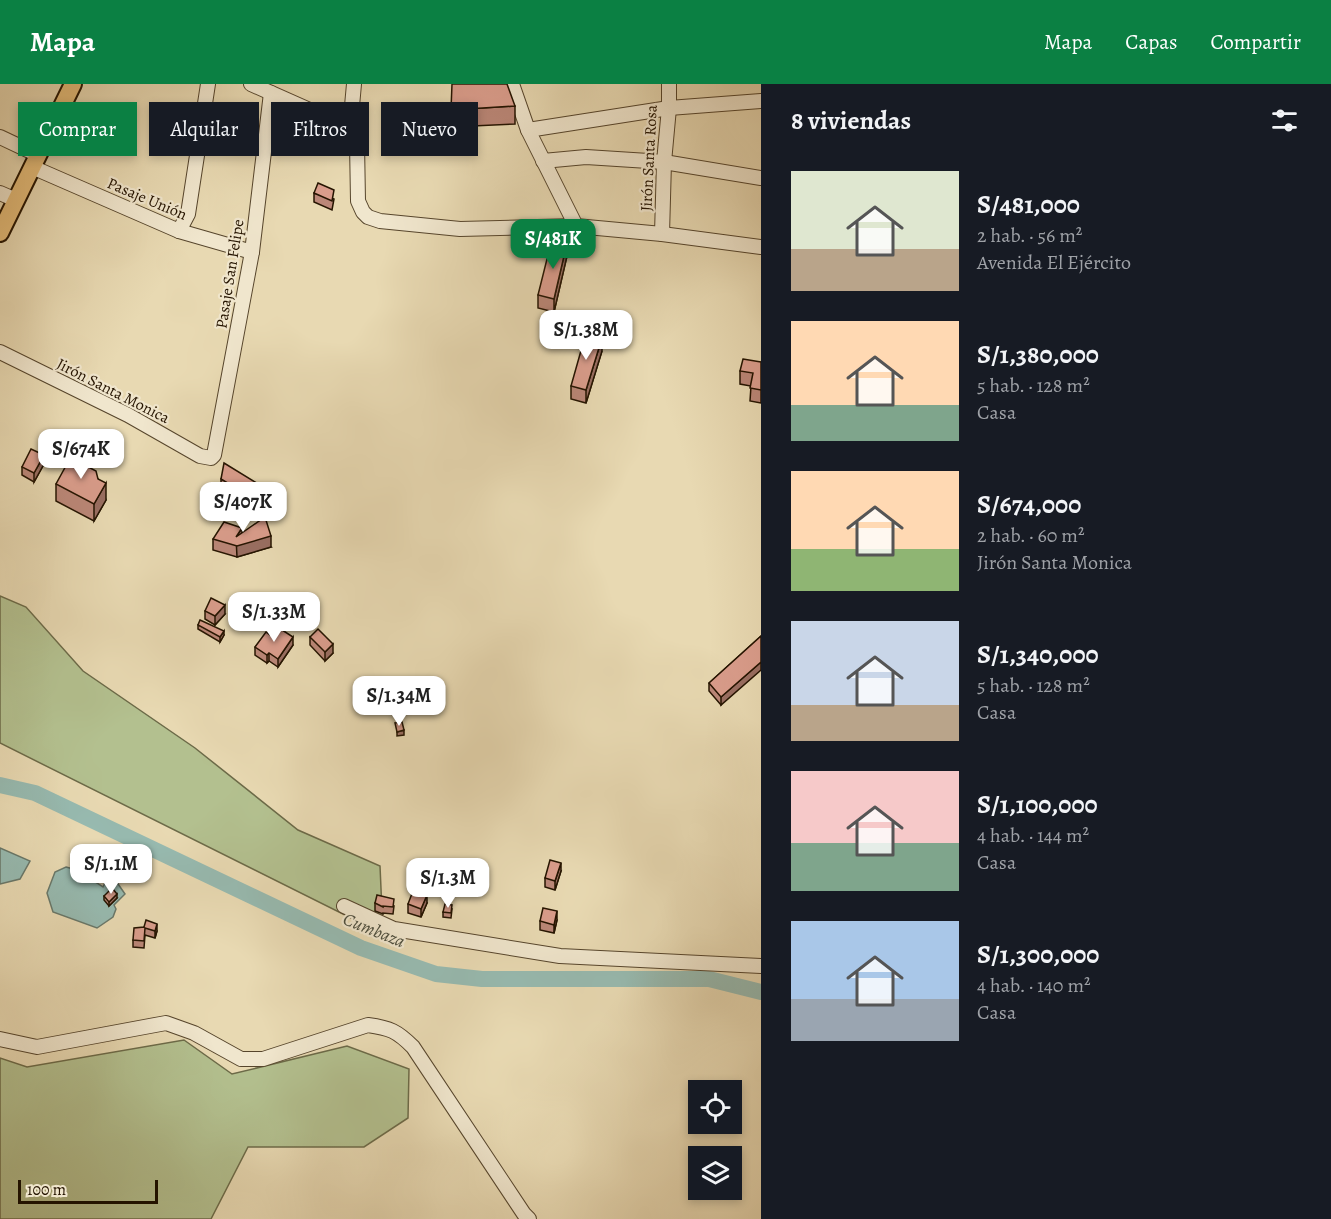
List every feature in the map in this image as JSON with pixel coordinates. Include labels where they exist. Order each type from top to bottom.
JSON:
[{"type":"main road","points":[[0,233],[73,84]]},
{"type":"street","points":[[179,231],[188,214],[208,84]]},
{"type":"street","points":[[251,84],[291,102]]},
{"type":"street","points":[[352,102],[354,84]]},
{"type":"street","points":[[512,84],[528,130],[576,226]]},
{"type":"street","name":"Jirón Santa Rosa","points":[[662,234],[669,84]]},
{"type":"street","name":"Pasaje San Felipe","points":[[211,458],[214,455],[252,252],[270,93]]},
{"type":"street","points":[[528,130],[669,108],[761,101]]},
{"type":"street","name":"Pasaje Unión","points":[[0,137],[35,161],[179,231],[252,252]]},
{"type":"street","points":[[357,156],[358,201],[368,217],[380,221],[460,229],[576,226],[761,247]]},
{"type":"street","points":[[543,161],[586,157],[664,162],[761,178]]},
{"type":"street","points":[[0,193],[16,200]]},
{"type":"street","name":"Jirón Santa Monica","points":[[0,352],[128,415],[200,456],[211,458]]},
{"type":"street","points":[[344,906],[394,929],[560,956],[761,966]]},
{"type":"street","points":[[0,1039],[37,1047],[165,1023],[194,1033],[240,1059],[262,1059],[368,1025],[387,1027],[403,1037],[412,1047],[529,1219]]},
{"type":"green space","points":[[0,596],[26,607],[83,671],[195,748],[298,830],[380,866],[383,934],[0,743]]},
{"type":"green space","points":[[184,1040],[232,1074],[347,1046],[409,1069],[408,1118],[364,1147],[248,1147],[211,1219],[0,1219],[0,1058],[27,1067]]},
{"type":"water","points":[[0,848],[30,861],[20,879],[0,884]]},
{"type":"water","points":[[66,867],[77,870],[103,887],[106,881],[116,881],[125,894],[114,905],[116,909],[113,917],[97,928],[53,912],[47,893],[55,872]]},
{"type":"building","points":[[452,84],[507,84],[515,106],[478,108],[478,102],[451,102]]},
{"type":"building","points":[[318,183],[334,190],[332,201],[314,193]]},
{"type":"building","points":[[551,243],[567,243],[554,299],[538,295]]},
{"type":"building","points":[[586,333],[602,338],[586,390],[571,386]]},
{"type":"building","points":[[743,359],[761,362],[761,390],[750,388],[753,373],[740,371]]},
{"type":"building","points":[[31,449],[44,455],[34,473],[22,467]]},
{"type":"building","points":[[73,453],[80,457],[79,462],[96,471],[98,479],[106,483],[94,504],[56,484]]},
{"type":"building","points":[[224,463],[265,488],[257,501],[221,479]]},
{"type":"building","points":[[265,517],[271,536],[237,546],[213,539],[224,522],[242,528],[236,537]]},
{"type":"building","points":[[211,598],[225,605],[215,616],[205,611]]},
{"type":"building","points":[[200,620],[224,631],[220,637],[198,625]]},
{"type":"building","points":[[276,626],[293,637],[278,659],[255,647],[266,632],[270,635]]},
{"type":"building","points":[[318,629],[333,644],[325,652],[310,637]]},
{"type":"building","points":[[761,636],[761,662],[721,697],[709,683]]},
{"type":"building","points":[[402,722],[404,730],[397,732],[395,723]]},
{"type":"building","points":[[550,860],[561,863],[555,881],[545,878]]},
{"type":"building","points":[[112,888],[117,894],[109,902],[104,896]]},
{"type":"building","points":[[413,891],[427,895],[421,909],[408,904]]},
{"type":"building","points":[[377,895],[394,899],[393,907],[383,907],[375,903]]},
{"type":"building","points":[[445,904],[452,905],[451,913],[443,912]]},
{"type":"building","points":[[543,908],[557,911],[554,925],[540,921]]},
{"type":"building","points":[[146,920],[157,924],[155,931],[145,928],[144,941],[133,940],[134,928],[144,927]]},
{"type":"waterway","name":"Cumbaza","points":[[0,785],[35,793],[361,948],[436,974],[482,979],[709,979],[761,992]]}]
